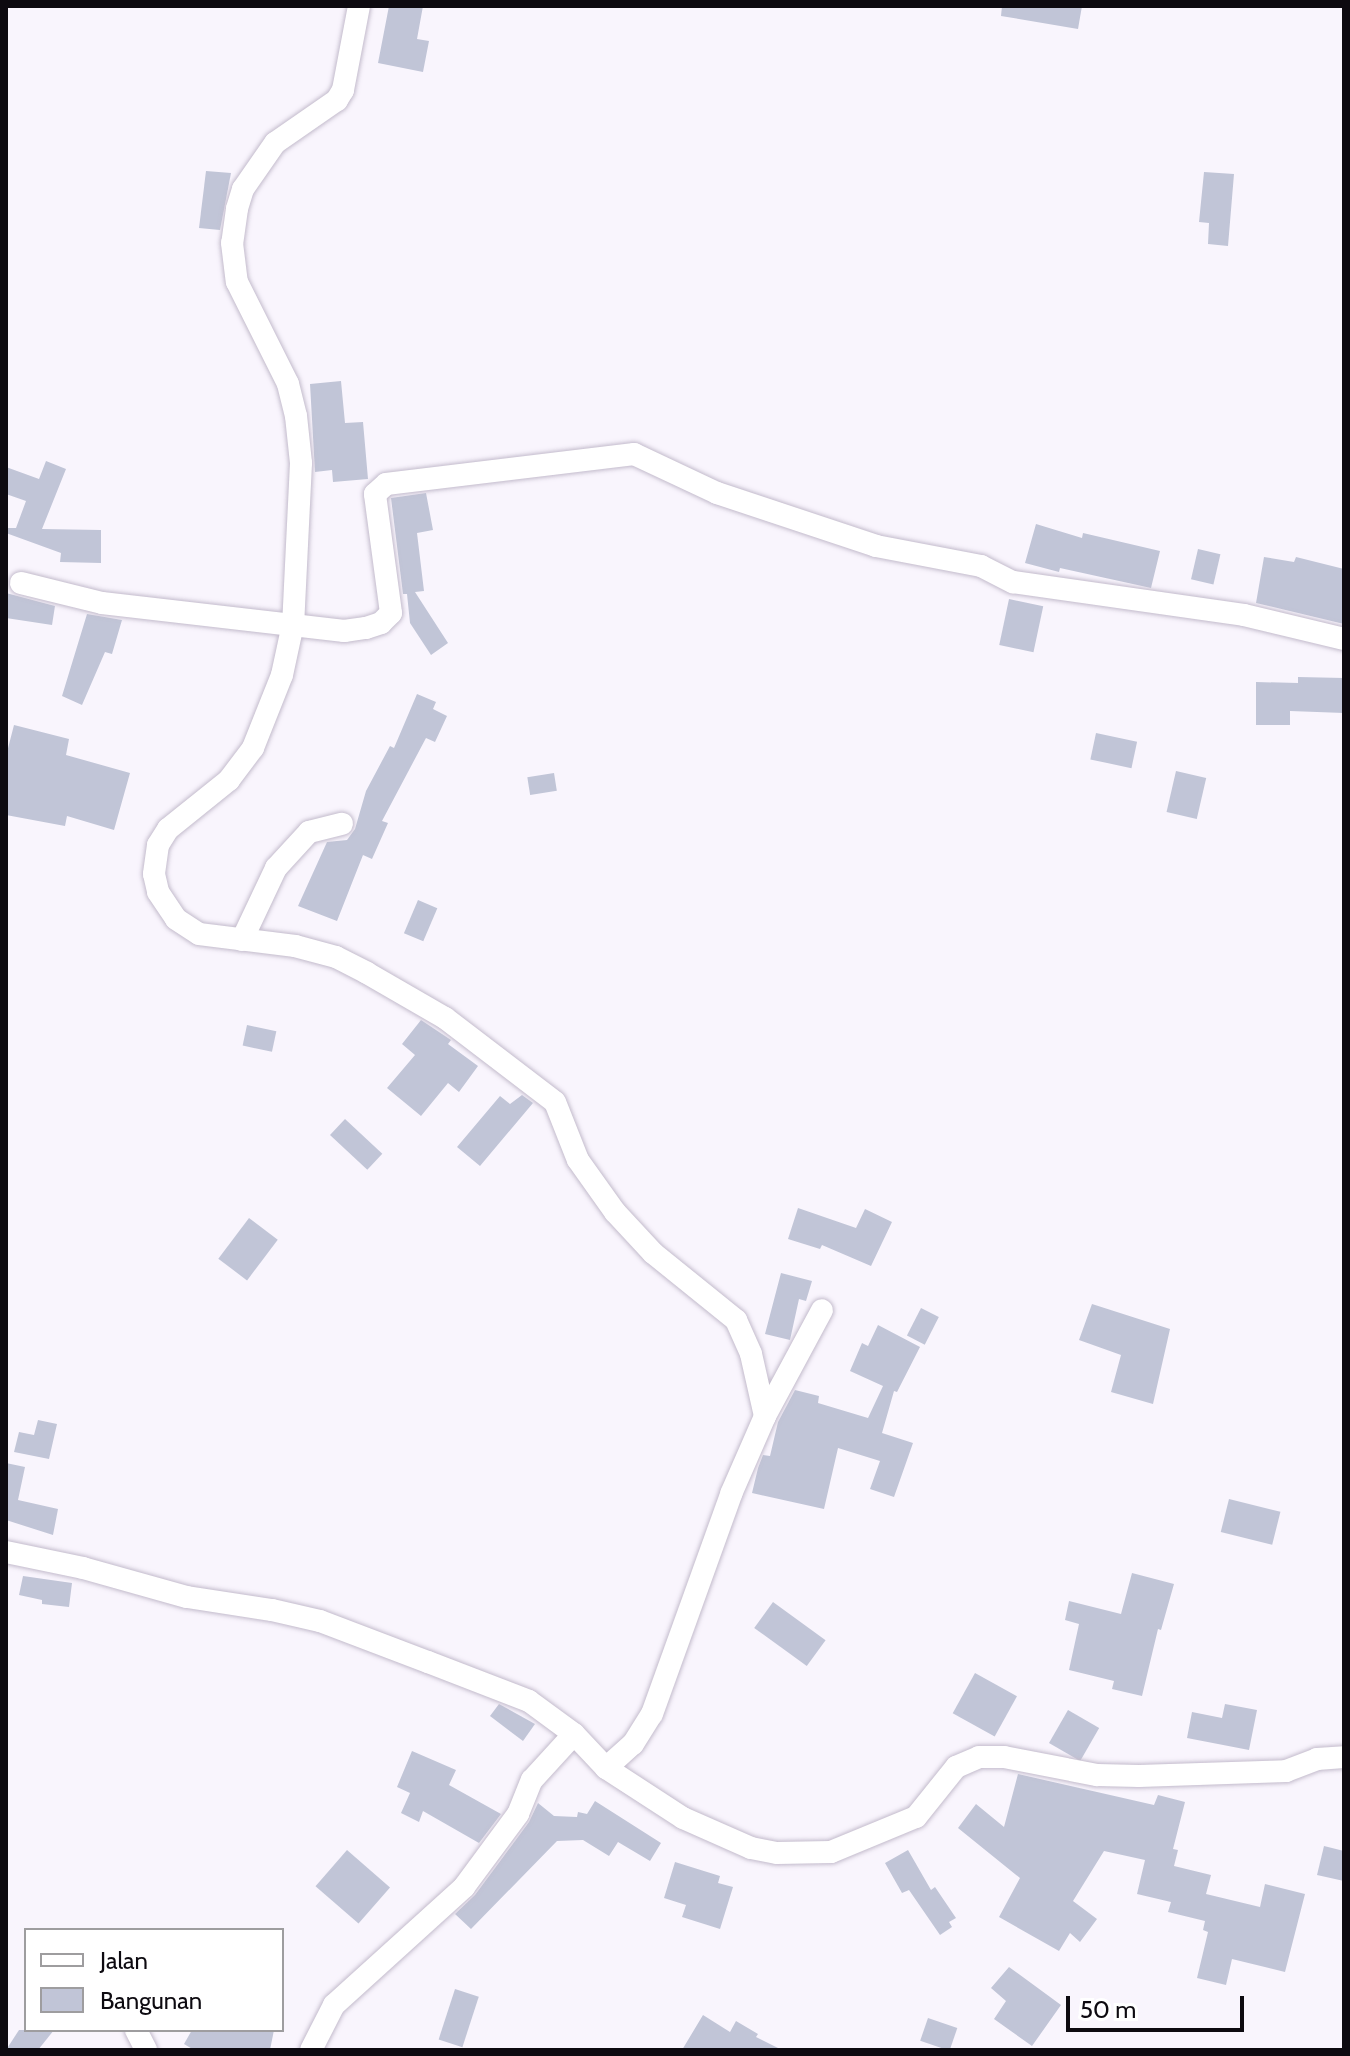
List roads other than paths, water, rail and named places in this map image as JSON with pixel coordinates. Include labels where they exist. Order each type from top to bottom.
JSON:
[{"type":"street","points":[[359,6],[343,90],[337,100],[275,143],[243,189],[233,226],[237,282],[288,384],[296,416],[301,463],[293,624],[282,675],[253,748],[229,780],[168,829],[155,856],[158,892],[176,919],[199,934],[295,946],[336,957],[367,973],[445,1018],[555,1102],[578,1160],[615,1212],[663,1262],[736,1320],[748,1345],[765,1416]]},
{"type":"street","points":[[21,583],[102,603],[344,631],[381,623],[391,613],[375,494],[386,484],[634,454],[717,493],[876,546],[981,566],[1013,582],[1244,615],[1344,639]]},
{"type":"street","points":[[242,940],[276,868],[309,832],[342,824]]},
{"type":"street","points":[[606,1768],[633,1744],[652,1714],[731,1494],[765,1416],[822,1310]]},
{"type":"street","points":[[6,1552],[83,1568],[187,1597],[320,1621],[529,1701],[574,1734],[606,1768],[683,1818],[751,1848],[804,1855],[831,1852],[916,1817],[956,1767],[979,1757],[1004,1757],[1097,1775],[1139,1776],[1286,1771],[1317,1759],[1344,1757]]},
{"type":"street","points":[[311,2050],[325,2016],[359,1981],[464,1887],[518,1814],[532,1780],[574,1734]]},
{"type":"street","points":[[137,2032],[146,2050]]}]
